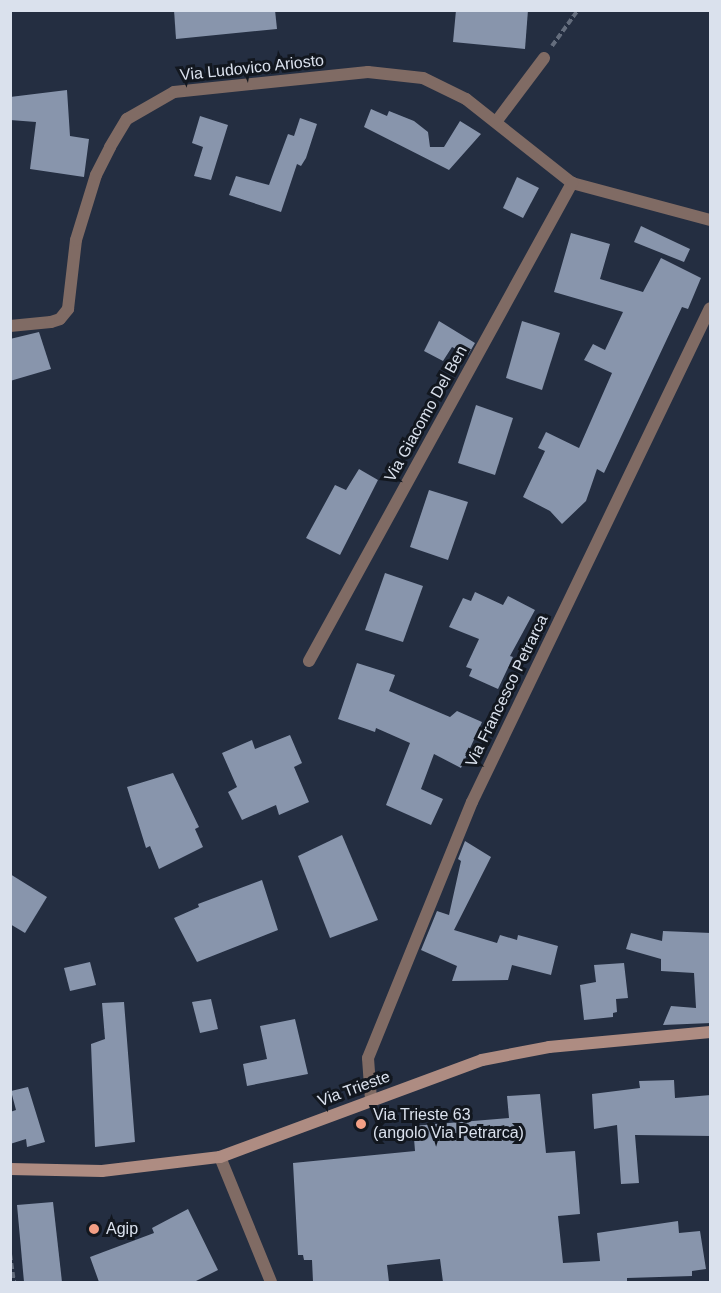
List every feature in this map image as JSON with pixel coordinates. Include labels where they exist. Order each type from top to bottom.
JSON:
[{"type":"street","points":[[496,122],[544,58]]},
{"type":"street","name":"Via Ludovico Ariosto","points":[[10,326],[60,319],[68,309],[70,276],[81,218],[110,147],[127,119],[174,92],[368,72],[423,78],[466,99],[572,183],[711,220]]},
{"type":"street","name":"Via Giacomo Del Ben","points":[[309,661],[572,183]]},
{"type":"street","name":"Via Francesco Petrarca","points":[[371,1100],[368,1058],[472,802],[711,308]]},
{"type":"street","name":"Via Trieste","points":[[10,1169],[102,1171],[220,1157],[483,1059],[549,1047],[711,1032]]},
{"type":"street","points":[[220,1157],[271,1282]]},
{"type":"path","points":[[544,58],[578,10]]},
{"type":"path","points":[[10,1254],[14,1282]]},
{"type":"building","points":[[174,10],[275,10],[277,29],[176,39]]},
{"type":"building","points":[[456,10],[528,10],[525,49],[453,42]]},
{"type":"building","points":[[67,90],[70,136],[89,139],[84,177],[30,169],[36,122],[10,120],[10,97]]},
{"type":"building","points":[[371,109],[387,116],[389,111],[414,121],[428,132],[430,147],[444,147],[460,121],[481,134],[449,170],[364,127]]},
{"type":"building","points":[[200,116],[228,125],[211,180],[194,176],[203,147],[192,143]]},
{"type":"building","points":[[300,118],[317,124],[306,158],[301,166],[297,164],[281,212],[229,195],[236,176],[269,185],[288,134],[294,136]]},
{"type":"building","points":[[517,177],[539,188],[523,218],[503,208]]},
{"type":"building","points":[[641,226],[690,249],[684,262],[634,242]]},
{"type":"building","points":[[571,233],[610,244],[600,279],[643,292],[661,258],[701,278],[688,309],[682,307],[604,473],[597,469],[586,501],[562,524],[550,511],[523,497],[545,451],[538,448],[546,432],[579,448],[612,373],[584,360],[593,344],[605,350],[623,312],[554,292]]},
{"type":"building","points":[[439,321],[475,343],[468,355],[452,347],[443,361],[424,351]]},
{"type":"building","points":[[522,321],[560,333],[542,390],[506,378]]},
{"type":"building","points":[[39,332],[51,369],[10,381],[10,339]]},
{"type":"building","points":[[476,405],[513,418],[495,475],[458,463]]},
{"type":"building","points":[[359,469],[378,480],[340,555],[306,538],[335,485],[346,490]]},
{"type":"building","points":[[429,490],[468,502],[448,560],[410,547]]},
{"type":"building","points":[[385,573],[423,586],[403,642],[365,630]]},
{"type":"building","points":[[475,592],[503,605],[508,596],[535,610],[510,656],[513,657],[498,689],[469,676],[472,669],[466,667],[479,639],[449,627],[463,598],[471,601]]},
{"type":"building","points":[[357,663],[395,675],[389,691],[450,717],[457,711],[482,722],[461,768],[434,754],[421,789],[443,799],[431,825],[386,805],[410,743],[376,728],[375,732],[338,719]]},
{"type":"building","points":[[290,735],[302,763],[294,767],[309,802],[279,815],[276,805],[242,820],[228,792],[237,787],[222,753],[252,740],[255,749]]},
{"type":"building","points":[[173,773],[199,827],[195,829],[203,847],[159,869],[150,846],[146,848],[127,787]]},
{"type":"building","points":[[342,835],[378,920],[330,938],[298,856]]},
{"type":"building","points":[[465,841],[491,857],[454,930],[497,943],[500,935],[517,940],[518,935],[558,946],[551,975],[512,965],[508,980],[452,981],[457,966],[421,950],[437,911],[449,915],[461,861],[458,859]]},
{"type":"building","points":[[10,874],[47,897],[25,933],[10,924]]},
{"type":"building","points":[[262,880],[278,930],[197,962],[174,918],[199,907],[198,904]]},
{"type":"building","points":[[663,931],[711,933],[711,1023],[663,1025],[671,1006],[696,1008],[694,973],[661,971],[661,959],[626,949],[631,933],[662,941]]},
{"type":"building","points":[[90,962],[96,985],[70,991],[64,968]]},
{"type":"building","points":[[624,963],[628,998],[616,999],[617,1012],[613,1013],[613,1017],[584,1020],[580,985],[596,982],[594,965]]},
{"type":"building","points":[[211,999],[218,1029],[200,1033],[192,1002]]},
{"type":"building","points":[[124,1002],[135,1142],[95,1147],[91,1044],[105,1039],[102,1003]]},
{"type":"building","points":[[295,1019],[308,1074],[247,1086],[243,1064],[267,1059],[260,1026]]},
{"type":"building","points":[[674,1080],[675,1098],[711,1095],[711,1136],[635,1135],[639,1183],[621,1184],[617,1125],[594,1129],[592,1094],[640,1088],[639,1081]]},
{"type":"building","points":[[28,1087],[45,1142],[27,1147],[26,1139],[10,1144],[10,1112],[16,1110],[11,1091]]},
{"type":"building","points":[[540,1094],[546,1153],[575,1151],[580,1214],[558,1216],[563,1263],[600,1261],[597,1233],[678,1221],[679,1233],[700,1231],[706,1269],[692,1271],[692,1276],[627,1278],[627,1282],[443,1282],[440,1259],[387,1265],[389,1282],[313,1282],[312,1260],[304,1260],[303,1255],[298,1255],[293,1163],[415,1151],[413,1126],[509,1118],[507,1096]]},
{"type":"building","points":[[53,1202],[62,1282],[24,1282],[17,1205]]},
{"type":"building","points":[[188,1209],[218,1270],[194,1282],[99,1282],[90,1257],[154,1233],[152,1228]]},
{"type":"place","name":"Via Trieste 63 (angolo Via Petrarca)","points":[[361,1124]]},
{"type":"place","name":"Agip","points":[[94,1229]]}]
